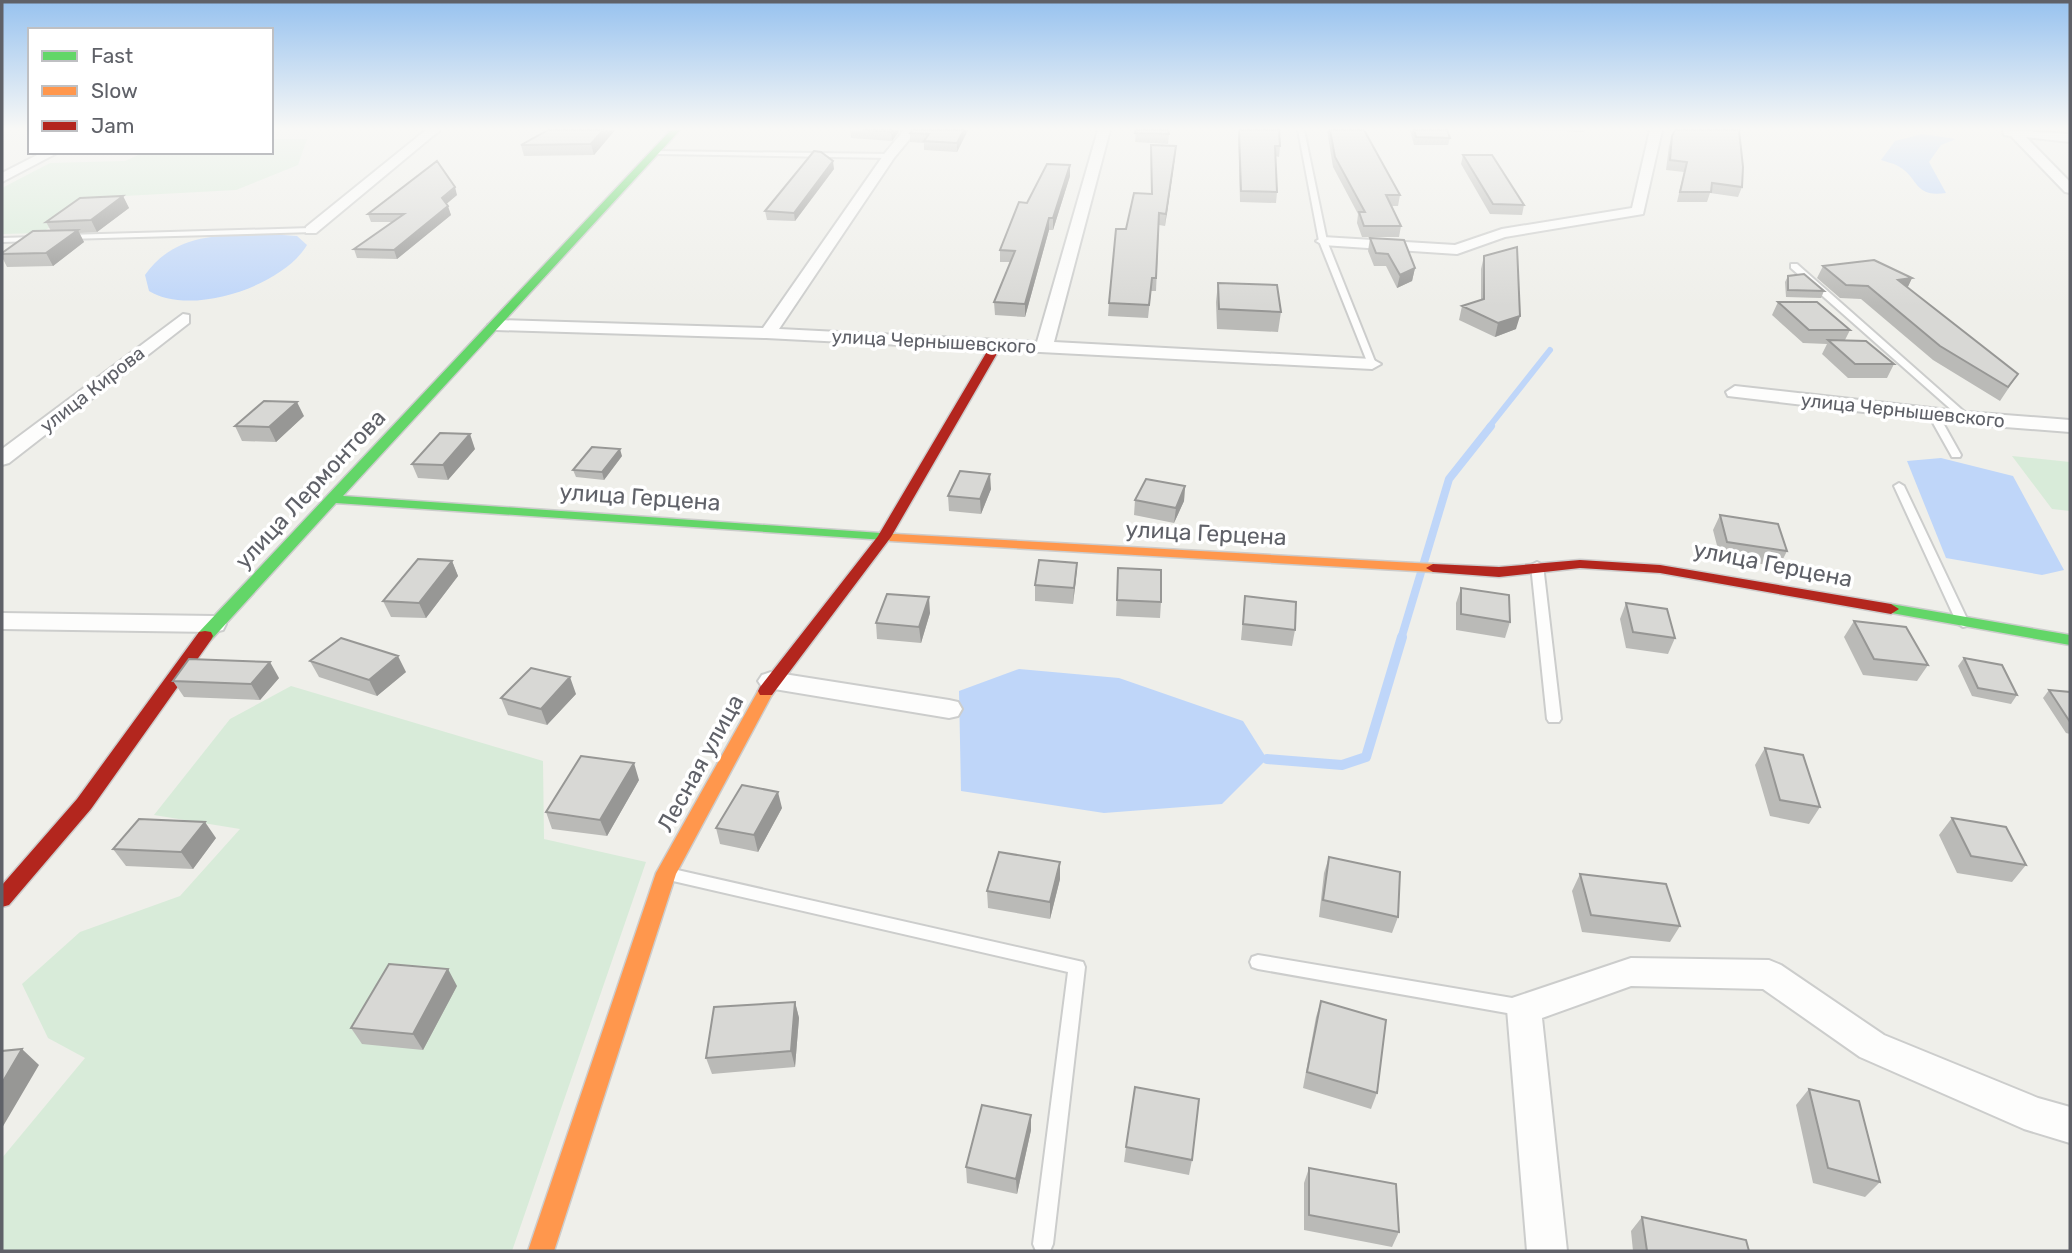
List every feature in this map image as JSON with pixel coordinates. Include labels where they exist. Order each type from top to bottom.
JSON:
[{"type":"street","points":[[311,230],[362,188]]},
{"type":"street","name":"улица Лермонтова","points":[[2,899],[84,804],[214,624],[624,188]]},
{"type":"street","points":[[769,330],[867,188]]},
{"type":"street","points":[[1044,347],[1088,188]]},
{"type":"street","points":[[1323,241],[1457,250],[1502,233],[1637,211],[1642,188]]},
{"type":"street","name":"улица Кирова","points":[[2,459],[183,319]]},
{"type":"street","name":"улица Чернышевского","points":[[496,325],[769,330],[996,345],[1372,364]]},
{"type":"street","name":"Лесная улица","points":[[541,1251],[666,873],[771,681],[884,537],[996,345]]},
{"type":"street","name":"улица Чернышевского","points":[[1735,392],[1966,418],[2070,426]]},
{"type":"street","name":"улица Герцена","points":[[333,499],[884,537],[1499,572],[1537,565],[1663,567],[1963,623],[2070,639]]},
{"type":"street","points":[[2,621],[214,624]]},
{"type":"street","points":[[771,681],[948,709]]},
{"type":"street","points":[[1547,1251],[1524,1009],[1631,972],[1769,975],[1872,1046],[2037,1116],[2070,1125]]},
{"type":"lane","points":[[1313,188],[1323,241],[1372,364]]},
{"type":"lane","points":[[53,238],[311,230]]},
{"type":"lane","points":[[2,240],[40,239]]},
{"type":"lane","points":[[1794,266],[1966,418]]},
{"type":"lane","points":[[1933,414],[1956,455]]},
{"type":"lane","points":[[1899,486],[1963,623]]},
{"type":"lane","points":[[1537,565],[1554,719]]},
{"type":"lane","points":[[666,873],[1077,967],[1043,1244]]},
{"type":"lane","points":[[1258,962],[1524,1009]]},
{"type":"green space","points":[[2,188],[240,188],[87,198],[42,233],[2,234]]},
{"type":"green space","points":[[2012,456],[2070,462],[2070,511],[2052,509]]},
{"type":"green space","points":[[291,686],[543,761],[544,839],[646,862],[512,1251],[2,1251],[2,1158],[85,1058],[48,1038],[22,984],[80,932],[180,896],[240,829],[154,815],[230,719]]},
{"type":"water","points":[[1944,188],[1946,193],[1935,194],[1922,190]]},
{"type":"water","points":[[217,236],[297,236],[307,245],[295,260],[258,284],[211,299],[188,301],[167,298],[149,291],[145,275],[157,261],[185,243]]},
{"type":"water","points":[[1941,458],[2013,476],[2064,570],[2042,575],[1946,558],[1907,461]]},
{"type":"water","points":[[1019,669],[1119,678],[1243,721],[1267,759],[1222,804],[1104,813],[961,791],[959,691]]},
{"type":"building","points":[[401,188],[453,188],[442,198],[448,206],[394,250],[354,249],[404,214],[368,214]]},
{"type":"building","points":[[783,188],[812,188],[794,213],[765,211]]},
{"type":"building","points":[[1034,188],[1062,188],[1053,218],[1049,218],[1025,304],[994,302],[1015,251],[1000,250],[1019,202],[1027,203]]},
{"type":"building","points":[[1152,188],[1170,188],[1166,214],[1159,213],[1156,278],[1152,278],[1149,305],[1109,303],[1116,229],[1126,229],[1134,193],[1152,194]]},
{"type":"building","points":[[1241,188],[1277,188],[1277,192],[1241,191]]},
{"type":"building","points":[[1352,188],[1396,188],[1400,195],[1386,195],[1401,226],[1364,226],[1359,212],[1365,212]]},
{"type":"building","points":[[1483,188],[1513,188],[1524,205],[1493,204]]},
{"type":"building","points":[[1681,188],[1711,188],[1711,192],[1680,192]]},
{"type":"building","points":[[123,196],[91,220],[46,222],[80,198]]},
{"type":"building","points":[[78,230],[46,253],[2,254],[33,231]]},
{"type":"building","points":[[1370,238],[1404,240],[1415,268],[1400,275],[1388,254],[1376,253]]},
{"type":"building","points":[[1517,247],[1520,316],[1498,323],[1462,306],[1484,299],[1484,256]]},
{"type":"building","points":[[1874,260],[1912,278],[1898,280],[2018,374],[2008,387],[1940,346],[1868,286],[1846,285],[1823,266]]},
{"type":"building","points":[[1804,274],[1824,291],[1788,290],[1788,276]]},
{"type":"building","points":[[1218,283],[1277,285],[1281,312],[1219,309]]},
{"type":"building","points":[[1778,302],[1817,302],[1850,330],[1809,330]]},
{"type":"building","points":[[1828,340],[1866,341],[1894,364],[1855,364]]},
{"type":"building","points":[[264,401],[297,402],[269,427],[235,426]]},
{"type":"building","points":[[440,433],[470,434],[443,465],[412,464]]},
{"type":"building","points":[[592,447],[620,449],[602,472],[573,470]]},
{"type":"building","points":[[960,471],[990,474],[980,499],[948,496]]},
{"type":"building","points":[[1146,479],[1185,486],[1176,508],[1135,500]]},
{"type":"building","points":[[1720,515],[1778,524],[1787,551],[1727,542]]},
{"type":"building","points":[[418,559],[452,561],[419,603],[383,601]]},
{"type":"building","points":[[1039,560],[1077,563],[1074,588],[1035,585]]},
{"type":"building","points":[[1118,568],[1161,570],[1161,602],[1117,600]]},
{"type":"building","points":[[1461,588],[1509,595],[1510,622],[1461,614]]},
{"type":"building","points":[[887,594],[929,597],[919,627],[876,623]]},
{"type":"building","points":[[1245,596],[1296,602],[1295,630],[1243,624]]},
{"type":"building","points":[[1626,603],[1667,609],[1675,638],[1633,632]]},
{"type":"building","points":[[1854,621],[1906,627],[1928,665],[1874,659]]},
{"type":"building","points":[[341,638],[398,656],[369,680],[310,661]]},
{"type":"building","points":[[1964,658],[2002,665],[2017,695],[1978,688]]},
{"type":"building","points":[[189,659],[270,662],[251,684],[173,681]]},
{"type":"building","points":[[531,668],[570,677],[541,709],[501,698]]},
{"type":"building","points":[[2049,690],[2070,692],[2070,722]]},
{"type":"building","points":[[1765,748],[1803,755],[1820,807],[1780,800]]},
{"type":"building","points":[[581,756],[634,763],[600,820],[546,812]]},
{"type":"building","points":[[742,785],[778,792],[754,835],[716,828]]},
{"type":"building","points":[[1952,818],[2006,827],[2026,865],[1971,856]]},
{"type":"building","points":[[139,819],[205,822],[181,852],[113,849]]},
{"type":"building","points":[[999,852],[1060,862],[1050,902],[987,891]]},
{"type":"building","points":[[1329,857],[1400,872],[1398,917],[1323,900]]},
{"type":"building","points":[[1580,874],[1666,884],[1680,926],[1591,915]]},
{"type":"building","points":[[389,964],[448,969],[413,1034],[351,1028]]},
{"type":"building","points":[[1321,1001],[1386,1020],[1377,1093],[1307,1072]]},
{"type":"building","points":[[795,1002],[791,1051],[706,1058],[714,1007]]},
{"type":"building","points":[[22,1049],[2,1083],[2,1051]]},
{"type":"building","points":[[1135,1087],[1199,1099],[1192,1160],[1126,1147]]},
{"type":"building","points":[[1809,1089],[1859,1101],[1880,1182],[1828,1168]]},
{"type":"building","points":[[982,1105],[1031,1115],[1016,1179],[966,1167]]},
{"type":"building","points":[[1309,1168],[1396,1184],[1399,1232],[1309,1215]]},
{"type":"building","points":[[1642,1217],[1746,1240],[1749,1251],[1647,1251]]},
{"type":"waterway","points":[[1489,427],[1550,350]]},
{"type":"waterway","points":[[1401,639],[1449,479],[1491,426]]},
{"type":"waterway","points":[[1267,759],[1342,765],[1366,757],[1402,637]]},
{"type":"traffic: fast","points":[[205,636],[622,188]]},
{"type":"traffic: fast","points":[[333,499],[895,538]]},
{"type":"traffic: fast","points":[[1891,609],[2070,640]]},
{"type":"traffic: slow","points":[[895,538],[1433,568]]},
{"type":"traffic: slow","points":[[541,1251],[666,873],[766,691]]},
{"type":"traffic: jam","points":[[766,691],[884,537],[996,345]]},
{"type":"traffic: jam","points":[[1433,568],[1499,572],[1580,564],[1660,569],[1891,609]]},
{"type":"traffic: jam","points":[[2,899],[84,804],[205,636]]}]
